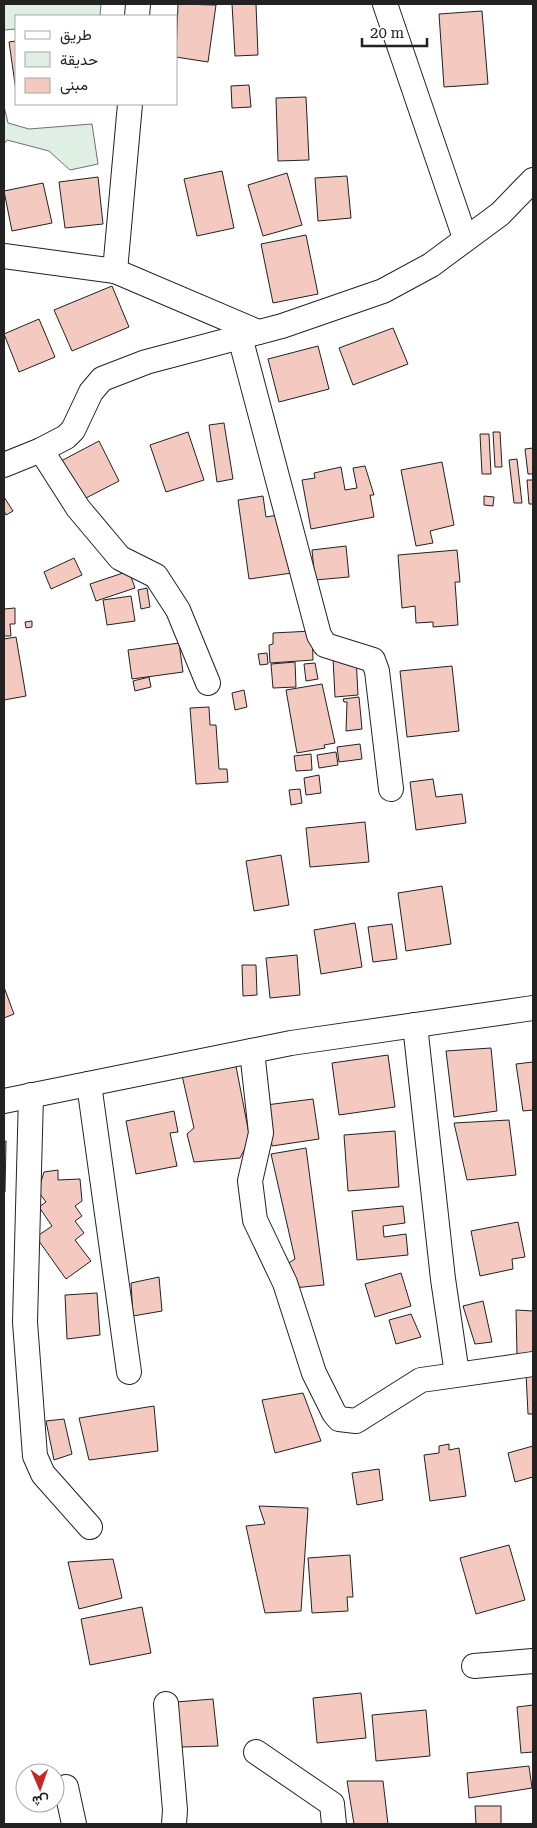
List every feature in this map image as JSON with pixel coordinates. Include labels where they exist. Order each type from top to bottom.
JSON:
[{"type":"street","points":[[385,4],[465,238]]},
{"type":"street","points":[[115,271],[130,105]]},
{"type":"street","points":[[4,465],[41,450],[66,437],[73,430],[91,392],[102,379],[146,362],[249,335],[383,291],[431,265],[465,238],[500,214],[533,180]]},
{"type":"street","points":[[4,256],[115,271],[249,335]]},
{"type":"street","points":[[249,335],[319,635],[325,645],[373,660],[377,671],[391,789]]},
{"type":"street","points":[[41,450],[78,508],[120,558],[156,576],[178,610],[208,683]]},
{"type":"street","points":[[4,1101],[252,1051],[533,1008]]},
{"type":"street","points":[[415,1026],[442,1279],[457,1374]]},
{"type":"street","points":[[252,1051],[260,1133],[250,1181],[255,1220],[285,1283],[314,1372],[334,1413],[339,1419],[356,1421],[414,1383],[457,1374],[533,1364]]},
{"type":"street","points":[[89,1084],[129,1372]]},
{"type":"street","points":[[31,1095],[25,1322],[35,1456],[44,1474],[90,1527]]},
{"type":"street","points":[[474,1666],[533,1661]]},
{"type":"street","points":[[166,1704],[175,1810],[174,1824]]},
{"type":"street","points":[[256,1752],[332,1804],[334,1824]]},
{"type":"street","points":[[66,1787],[74,1824]]},
{"type":"green space","points":[[4,4],[101,4],[100,15],[15,15],[15,29],[4,30]]},
{"type":"green space","points":[[4,106],[8,123],[29,129],[92,124],[98,164],[70,170],[49,151],[7,140],[4,144]]},
{"type":"building","points":[[178,4],[216,5],[208,62],[178,57]]},
{"type":"building","points":[[232,4],[256,4],[258,55],[235,56]]},
{"type":"building","points":[[482,11],[488,84],[444,87],[439,14]]},
{"type":"building","points":[[15,41],[15,84],[9,42]]},
{"type":"building","points":[[249,85],[251,107],[232,108],[231,86]]},
{"type":"building","points":[[306,97],[309,160],[278,161],[276,98]]},
{"type":"building","points":[[222,171],[234,228],[197,236],[184,179]]},
{"type":"building","points":[[287,173],[302,225],[263,236],[248,185]]},
{"type":"building","points":[[347,176],[351,218],[318,221],[315,178]]},
{"type":"building","points":[[98,177],[103,224],[65,228],[59,182]]},
{"type":"building","points":[[43,183],[52,223],[12,231],[4,191]]},
{"type":"building","points":[[306,235],[318,294],[273,303],[261,244]]},
{"type":"building","points":[[112,286],[129,327],[72,351],[54,310]]},
{"type":"building","points":[[39,319],[55,357],[19,372],[4,334]]},
{"type":"building","points":[[393,328],[408,364],[353,385],[339,348]]},
{"type":"building","points":[[318,346],[329,389],[279,402],[268,359]]},
{"type":"building","points":[[224,423],[233,479],[217,482],[209,425]]},
{"type":"building","points":[[188,432],[204,480],[166,492],[150,445]]},
{"type":"building","points":[[493,432],[500,432],[502,467],[495,467]]},
{"type":"building","points":[[480,434],[489,434],[491,474],[482,474]]},
{"type":"building","points":[[99,441],[119,481],[82,500],[61,461]]},
{"type":"building","points":[[533,448],[533,474],[528,474],[525,449]]},
{"type":"building","points":[[517,459],[522,503],[514,503],[509,460]]},
{"type":"building","points":[[442,462],[454,525],[430,531],[433,543],[416,546],[401,470]]},
{"type":"building","points":[[365,466],[374,495],[370,495],[374,517],[311,529],[302,480],[315,478],[314,473],[341,467],[345,490],[357,488],[353,468]]},
{"type":"building","points":[[527,480],[533,480],[533,504],[529,504]]},
{"type":"building","points":[[263,496],[266,517],[284,514],[292,573],[249,579],[238,500]]},
{"type":"building","points":[[484,496],[494,497],[493,506],[484,505]]},
{"type":"building","points":[[4,497],[13,511],[6,515],[4,511]]},
{"type":"building","points":[[346,546],[349,577],[315,580],[312,550]]},
{"type":"building","points":[[457,550],[460,582],[455,582],[458,625],[433,627],[433,622],[416,623],[415,606],[402,608],[398,555]]},
{"type":"building","points":[[74,558],[82,575],[51,589],[44,572]]},
{"type":"building","points":[[129,571],[135,588],[96,601],[90,584]]},
{"type":"building","points":[[147,588],[150,607],[141,609],[138,590]]},
{"type":"building","points":[[131,596],[135,621],[107,625],[103,600]]},
{"type":"building","points":[[15,608],[15,624],[10,624],[11,636],[4,636],[4,609]]},
{"type":"building","points":[[32,621],[32,627],[26,628],[25,622]]},
{"type":"building","points":[[312,631],[313,660],[270,663],[269,645],[273,644],[273,633]]},
{"type":"building","points":[[16,637],[26,696],[4,700],[4,639]]},
{"type":"building","points":[[179,643],[183,672],[132,679],[128,650]]},
{"type":"building","points":[[267,653],[268,664],[260,665],[258,654]]},
{"type":"building","points":[[356,657],[358,695],[335,697],[333,658]]},
{"type":"building","points":[[295,662],[296,687],[273,688],[271,664]]},
{"type":"building","points":[[315,663],[318,679],[306,681],[304,664]]},
{"type":"building","points":[[452,666],[459,731],[407,737],[400,671]]},
{"type":"building","points":[[149,677],[151,687],[135,691],[133,681]]},
{"type":"building","points":[[322,684],[335,743],[324,745],[325,748],[297,753],[286,690]]},
{"type":"building","points":[[244,690],[247,707],[235,710],[232,693]]},
{"type":"building","points":[[359,697],[362,729],[346,731],[347,702],[344,702],[343,699]]},
{"type":"building","points":[[209,707],[210,725],[216,725],[219,769],[227,769],[228,782],[196,784],[190,708]]},
{"type":"building","points":[[360,744],[362,759],[339,762],[337,747]]},
{"type":"building","points":[[336,752],[338,765],[319,768],[317,755]]},
{"type":"building","points":[[311,754],[312,770],[296,771],[294,756]]},
{"type":"building","points":[[319,775],[321,793],[306,795],[304,778]]},
{"type":"building","points":[[433,779],[436,797],[462,794],[466,823],[416,830],[410,782]]},
{"type":"building","points":[[300,789],[302,803],[291,805],[289,790]]},
{"type":"building","points":[[365,822],[369,862],[310,867],[306,828]]},
{"type":"building","points":[[281,855],[289,905],[254,911],[246,861]]},
{"type":"building","points":[[442,886],[451,944],[406,951],[398,893]]},
{"type":"building","points":[[355,923],[362,967],[321,974],[314,930]]},
{"type":"building","points":[[392,924],[397,959],[373,962],[368,927]]},
{"type":"building","points":[[297,955],[300,995],[270,998],[266,958]]},
{"type":"building","points":[[242,965],[256,965],[257,995],[243,996]]},
{"type":"building","points":[[4,987],[14,1014],[4,1018]]},
{"type":"building","points":[[491,1048],[497,1111],[454,1117],[446,1051]]},
{"type":"building","points":[[388,1055],[395,1107],[339,1115],[332,1063]]},
{"type":"building","points":[[235,1061],[250,1139],[240,1158],[194,1162],[187,1134],[194,1128],[181,1071]]},
{"type":"building","points":[[533,1062],[533,1110],[523,1111],[516,1064]]},
{"type":"building","points":[[313,1099],[319,1139],[272,1146],[266,1105]]},
{"type":"building","points":[[174,1111],[178,1132],[170,1133],[177,1166],[136,1174],[126,1121]]},
{"type":"building","points":[[509,1120],[516,1175],[467,1180],[454,1123]]},
{"type":"building","points":[[395,1131],[399,1187],[348,1191],[344,1135]]},
{"type":"building","points":[[4,1141],[6,1141],[5,1192],[4,1192]]},
{"type":"building","points":[[306,1148],[324,1285],[293,1288],[287,1264],[295,1259],[271,1154]]},
{"type":"building","points":[[58,1170],[58,1180],[80,1179],[82,1201],[75,1206],[82,1216],[75,1221],[84,1233],[75,1240],[91,1261],[66,1279],[36,1237],[52,1226],[39,1207],[46,1202],[38,1191],[44,1172]]},
{"type":"building","points":[[403,1206],[405,1223],[383,1226],[384,1237],[406,1234],[408,1255],[357,1260],[352,1211]]},
{"type":"building","points":[[518,1222],[525,1257],[512,1259],[513,1269],[480,1276],[471,1231]]},
{"type":"building","points":[[401,1273],[411,1306],[375,1317],[365,1284]]},
{"type":"building","points":[[159,1277],[162,1311],[133,1316],[131,1283]]},
{"type":"building","points":[[97,1293],[100,1335],[67,1339],[65,1295]]},
{"type":"building","points":[[483,1301],[492,1342],[475,1344],[463,1306]]},
{"type":"building","points":[[516,1310],[533,1311],[533,1354],[517,1354]]},
{"type":"building","points":[[411,1314],[421,1337],[396,1344],[389,1320]]},
{"type":"building","points":[[526,1373],[533,1373],[533,1414],[528,1414]]},
{"type":"building","points":[[303,1393],[321,1441],[275,1453],[262,1400]]},
{"type":"building","points":[[154,1406],[158,1451],[89,1460],[79,1418]]},
{"type":"building","points":[[64,1419],[72,1454],[54,1460],[46,1421]]},
{"type":"building","points":[[449,1444],[449,1450],[459,1448],[466,1496],[430,1501],[424,1455],[439,1453],[439,1446]]},
{"type":"building","points":[[533,1446],[533,1477],[515,1482],[508,1453]]},
{"type":"building","points":[[379,1469],[383,1500],[357,1505],[352,1473]]},
{"type":"building","points":[[259,1506],[308,1508],[301,1611],[265,1613],[246,1526],[265,1524]]},
{"type":"building","points":[[509,1545],[525,1600],[476,1614],[460,1558]]},
{"type":"building","points":[[350,1555],[353,1597],[347,1597],[348,1611],[312,1613],[308,1558]]},
{"type":"building","points":[[113,1559],[122,1598],[79,1609],[68,1562]]},
{"type":"building","points":[[142,1607],[151,1653],[90,1665],[81,1619]]},
{"type":"building","points":[[361,1693],[366,1738],[317,1743],[313,1698]]},
{"type":"building","points":[[213,1699],[218,1746],[182,1747],[176,1702]]},
{"type":"building","points":[[533,1705],[533,1752],[521,1753],[517,1707]]},
{"type":"building","points":[[426,1710],[430,1756],[376,1761],[372,1715]]},
{"type":"building","points":[[529,1766],[532,1788],[469,1798],[467,1773]]},
{"type":"building","points":[[347,1781],[383,1781],[388,1824],[354,1824]]},
{"type":"building","points":[[475,1806],[501,1806],[501,1824],[476,1824]]}]
